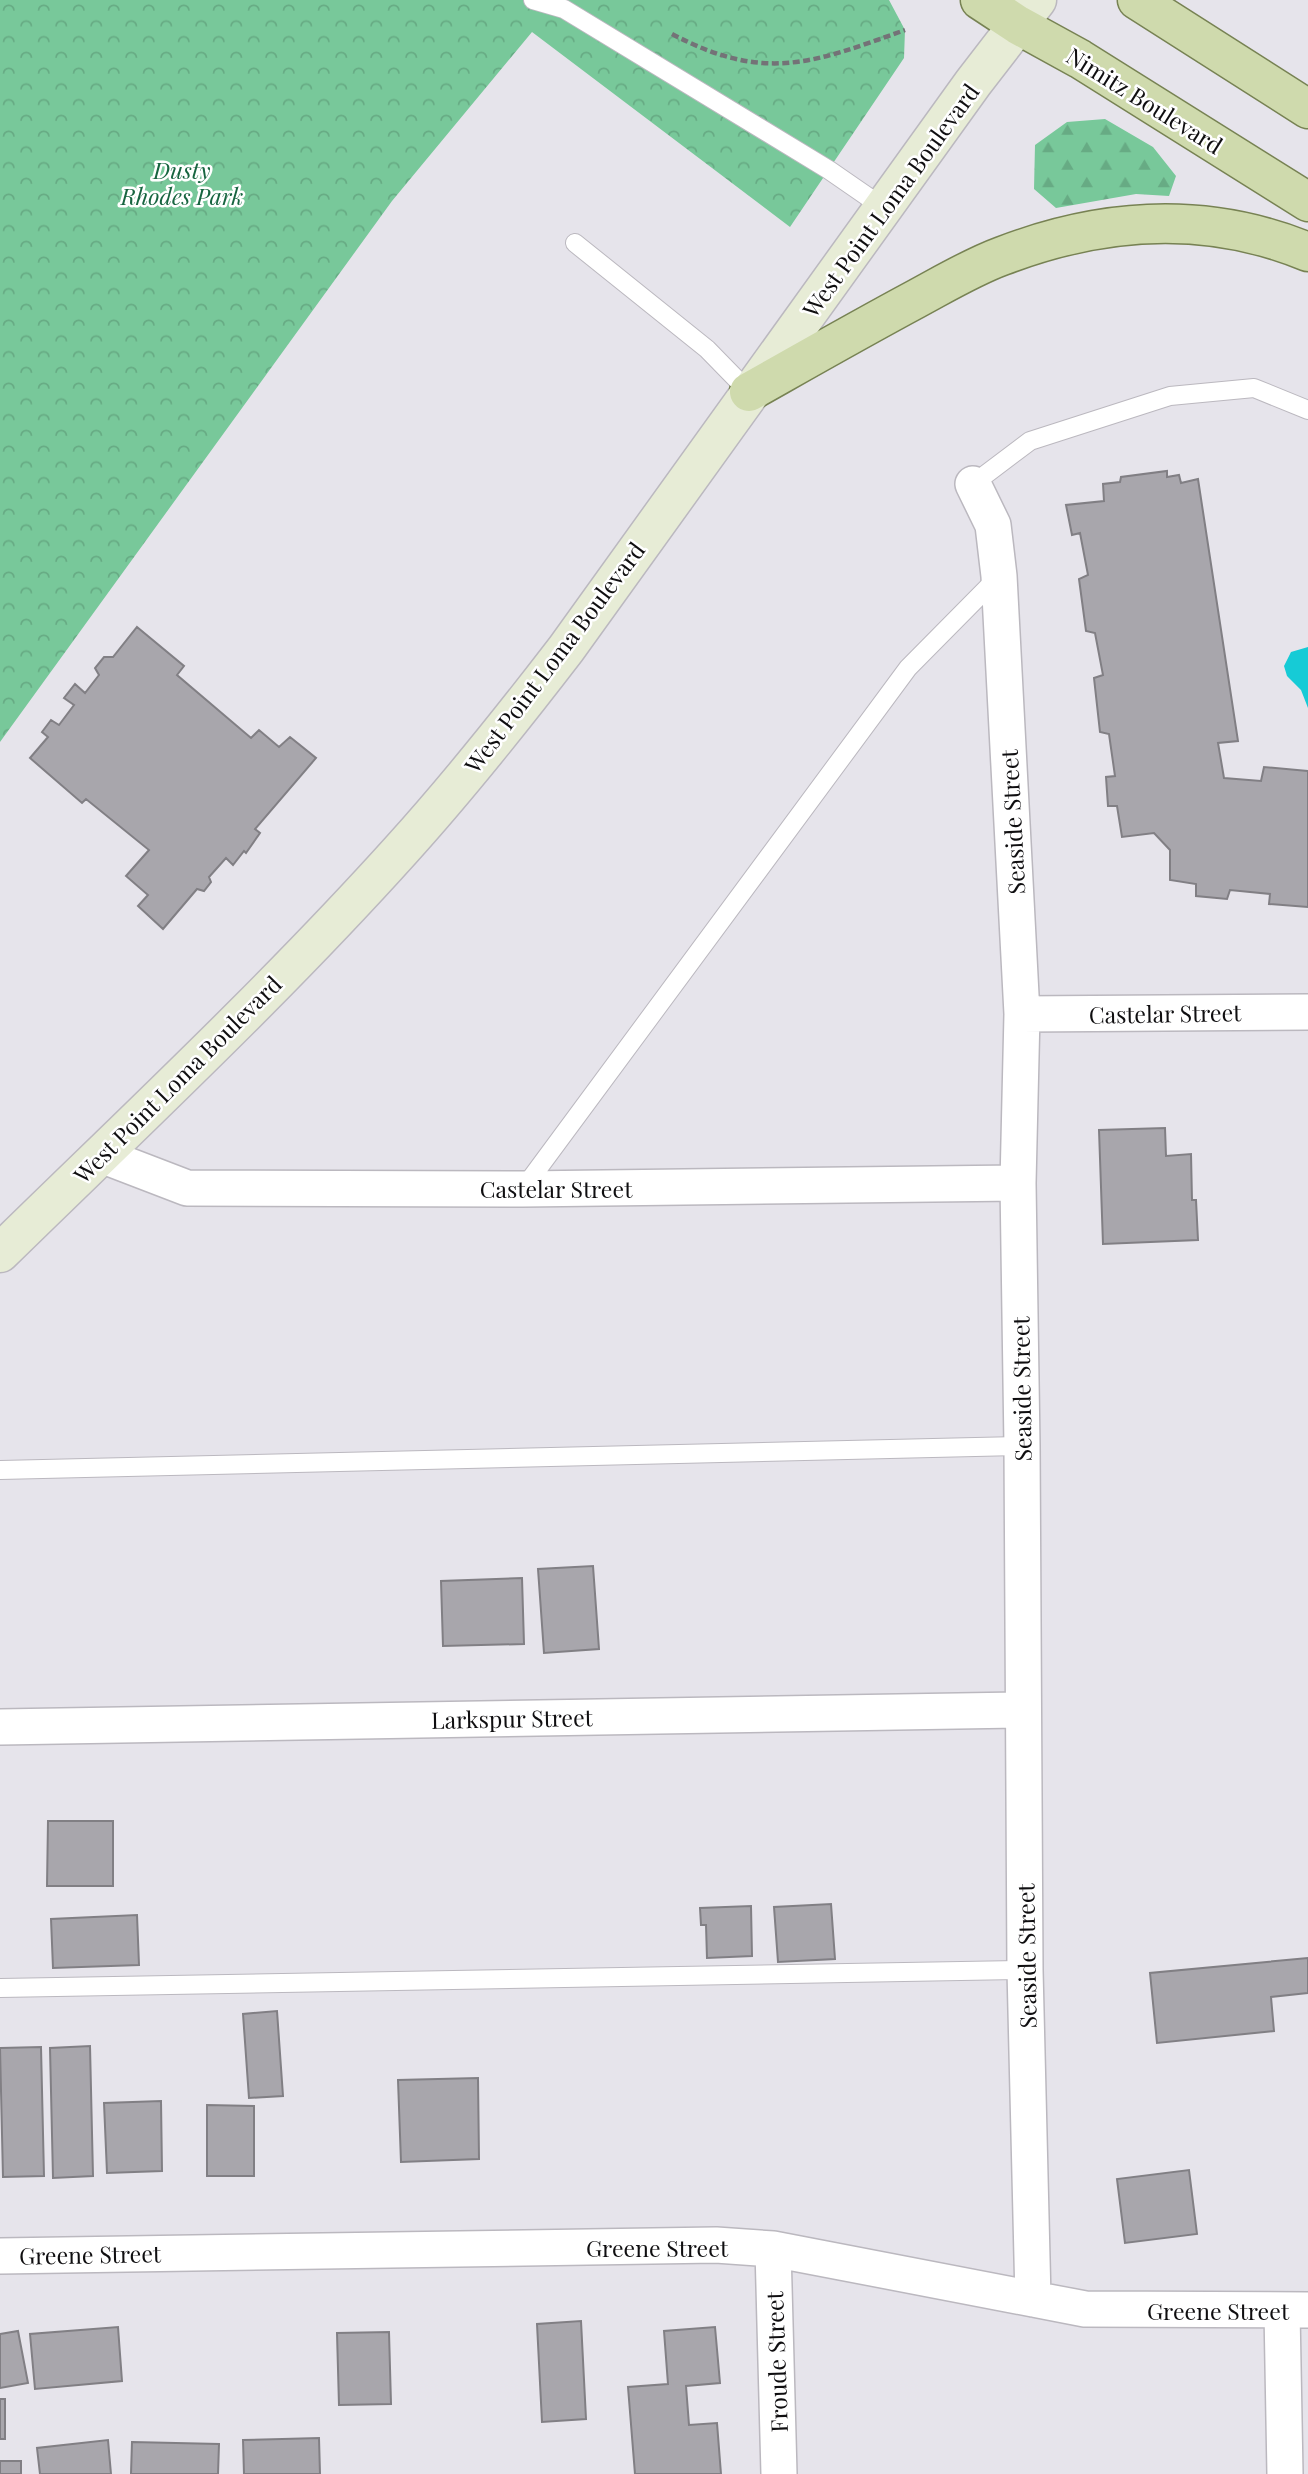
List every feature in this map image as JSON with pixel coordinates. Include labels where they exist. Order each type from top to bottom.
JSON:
[{"type":"main road","name":"Nimitz Boulevard","points":[[980,0],[1028,13],[1080,59],[1308,202]]},
{"type":"main road","points":[[1137,0],[1308,109]]},
{"type":"main road","name":"West Point Loma Boulevard","points":[[0,1253],[296,961],[401,850],[500,735],[566,649],[973,83],[1028,13]]},
{"type":"main road","points":[[749,392],[875,320],[999,257],[1077,232],[1159,222],[1200,224],[1243,231],[1281,241],[1308,252]]},
{"type":"street","name":"Seaside Street","points":[[973,484],[993,525],[999,576],[1021,1014],[1018,1183],[1023,1446],[1025,1970],[1033,2299]]},
{"type":"street","name":"Castelar Street","points":[[1021,1014],[1308,1012]]},
{"type":"street","name":"Castelar Street","points":[[101,1155],[187,1188],[523,1189],[1018,1183]]},
{"type":"street","name":"Larkspur Street","points":[[0,1727],[1023,1710]]},
{"type":"street","name":"Greene Street","points":[[0,2256],[716,2245],[773,2249],[1085,2309],[1295,2311]]},
{"type":"street","name":"Froude Street","points":[[773,2249],[779,2474]]},
{"type":"street","points":[[1285,2474],[1295,2311]]},
{"type":"lane","points":[[533,0],[564,9],[829,170],[884,208]]},
{"type":"lane","points":[[575,243],[707,349],[749,392]]},
{"type":"lane","points":[[973,484],[1030,441],[1170,396],[1254,388],[1308,410]]},
{"type":"lane","points":[[523,1189],[908,668],[999,576]]},
{"type":"lane","points":[[0,1470],[1023,1446]]},
{"type":"lane","points":[[0,1988],[1025,1970]]},
{"type":"path","points":[[671,34],[693,46],[730,58],[768,64],[802,63],[832,56],[905,30]]},
{"type":"green space","name":"Dusty Rhodes Park","points":[[0,0],[889,0],[905,30],[904,58],[790,227],[532,32],[392,201],[0,742]]},
{"type":"green space","points":[[1105,119],[1153,147],[1176,176],[1169,196],[1136,194],[1056,208],[1034,189],[1035,145],[1067,122]]},
{"type":"water","points":[[1308,647],[1308,708],[1301,690],[1287,676],[1284,666],[1291,652]]},
{"type":"building","points":[[1167,471],[1167,477],[1179,475],[1181,483],[1198,479],[1238,741],[1218,743],[1224,778],[1261,781],[1264,767],[1308,771],[1308,907],[1269,904],[1270,894],[1230,890],[1227,899],[1196,896],[1196,884],[1170,880],[1170,850],[1154,833],[1122,837],[1117,806],[1108,806],[1106,777],[1115,776],[1109,734],[1100,732],[1094,678],[1103,675],[1095,633],[1086,631],[1079,579],[1088,575],[1080,533],[1072,535],[1066,505],[1104,501],[1103,484],[1120,482],[1121,477]]},
{"type":"building","points":[[137,627],[184,666],[177,675],[251,738],[259,730],[279,747],[290,737],[316,758],[255,829],[260,833],[246,853],[244,851],[233,865],[226,858],[209,877],[211,882],[204,891],[197,889],[163,929],[138,906],[148,895],[126,876],[149,850],[86,799],[82,803],[30,758],[48,737],[42,732],[51,720],[59,725],[74,705],[64,698],[75,684],[85,693],[99,675],[95,668],[104,657],[113,657]]},
{"type":"building","points":[[1165,1128],[1166,1156],[1191,1154],[1192,1200],[1196,1200],[1198,1240],[1103,1244],[1099,1130]]},
{"type":"building","points":[[593,1566],[599,1649],[544,1653],[538,1569]]},
{"type":"building","points":[[522,1578],[524,1644],[443,1646],[441,1581]]},
{"type":"building","points":[[48,1821],[113,1821],[113,1886],[47,1886]]},
{"type":"building","points":[[831,1904],[835,1959],[778,1962],[774,1907]]},
{"type":"building","points":[[751,1906],[752,1956],[707,1958],[706,1925],[701,1925],[700,1908]]},
{"type":"building","points":[[137,1915],[139,1965],[53,1968],[51,1919]]},
{"type":"building","points":[[1308,1958],[1308,1993],[1271,1997],[1274,2031],[1157,2043],[1150,1973]]},
{"type":"building","points":[[277,2011],[283,2096],[249,2098],[243,2014]]},
{"type":"building","points":[[90,2046],[93,2176],[53,2178],[50,2048]]},
{"type":"building","points":[[41,2047],[44,2176],[3,2177],[0,2048]]},
{"type":"building","points":[[478,2078],[479,2159],[401,2162],[398,2080]]},
{"type":"building","points":[[161,2101],[162,2171],[107,2173],[104,2103]]},
{"type":"building","points":[[207,2105],[254,2106],[254,2176],[207,2176]]},
{"type":"building","points":[[1189,2170],[1197,2234],[1125,2243],[1117,2179]]},
{"type":"building","points":[[581,2321],[586,2419],[542,2422],[537,2324]]},
{"type":"building","points":[[118,2327],[122,2381],[35,2389],[30,2334]]},
{"type":"building","points":[[715,2327],[720,2383],[686,2386],[689,2425],[717,2423],[721,2474],[635,2474],[628,2387],[668,2384],[664,2331]]},
{"type":"building","points":[[18,2331],[28,2383],[0,2388],[0,2334]]},
{"type":"building","points":[[389,2332],[391,2404],[339,2405],[337,2333]]},
{"type":"building","points":[[0,2399],[5,2399],[5,2439],[0,2439]]},
{"type":"building","points":[[319,2438],[320,2474],[244,2474],[243,2440]]},
{"type":"building","points":[[108,2440],[111,2474],[40,2474],[37,2448]]},
{"type":"building","points":[[132,2442],[219,2444],[218,2474],[131,2474]]},
{"type":"building","points":[[0,2461],[21,2461],[21,2474],[0,2474]]}]
